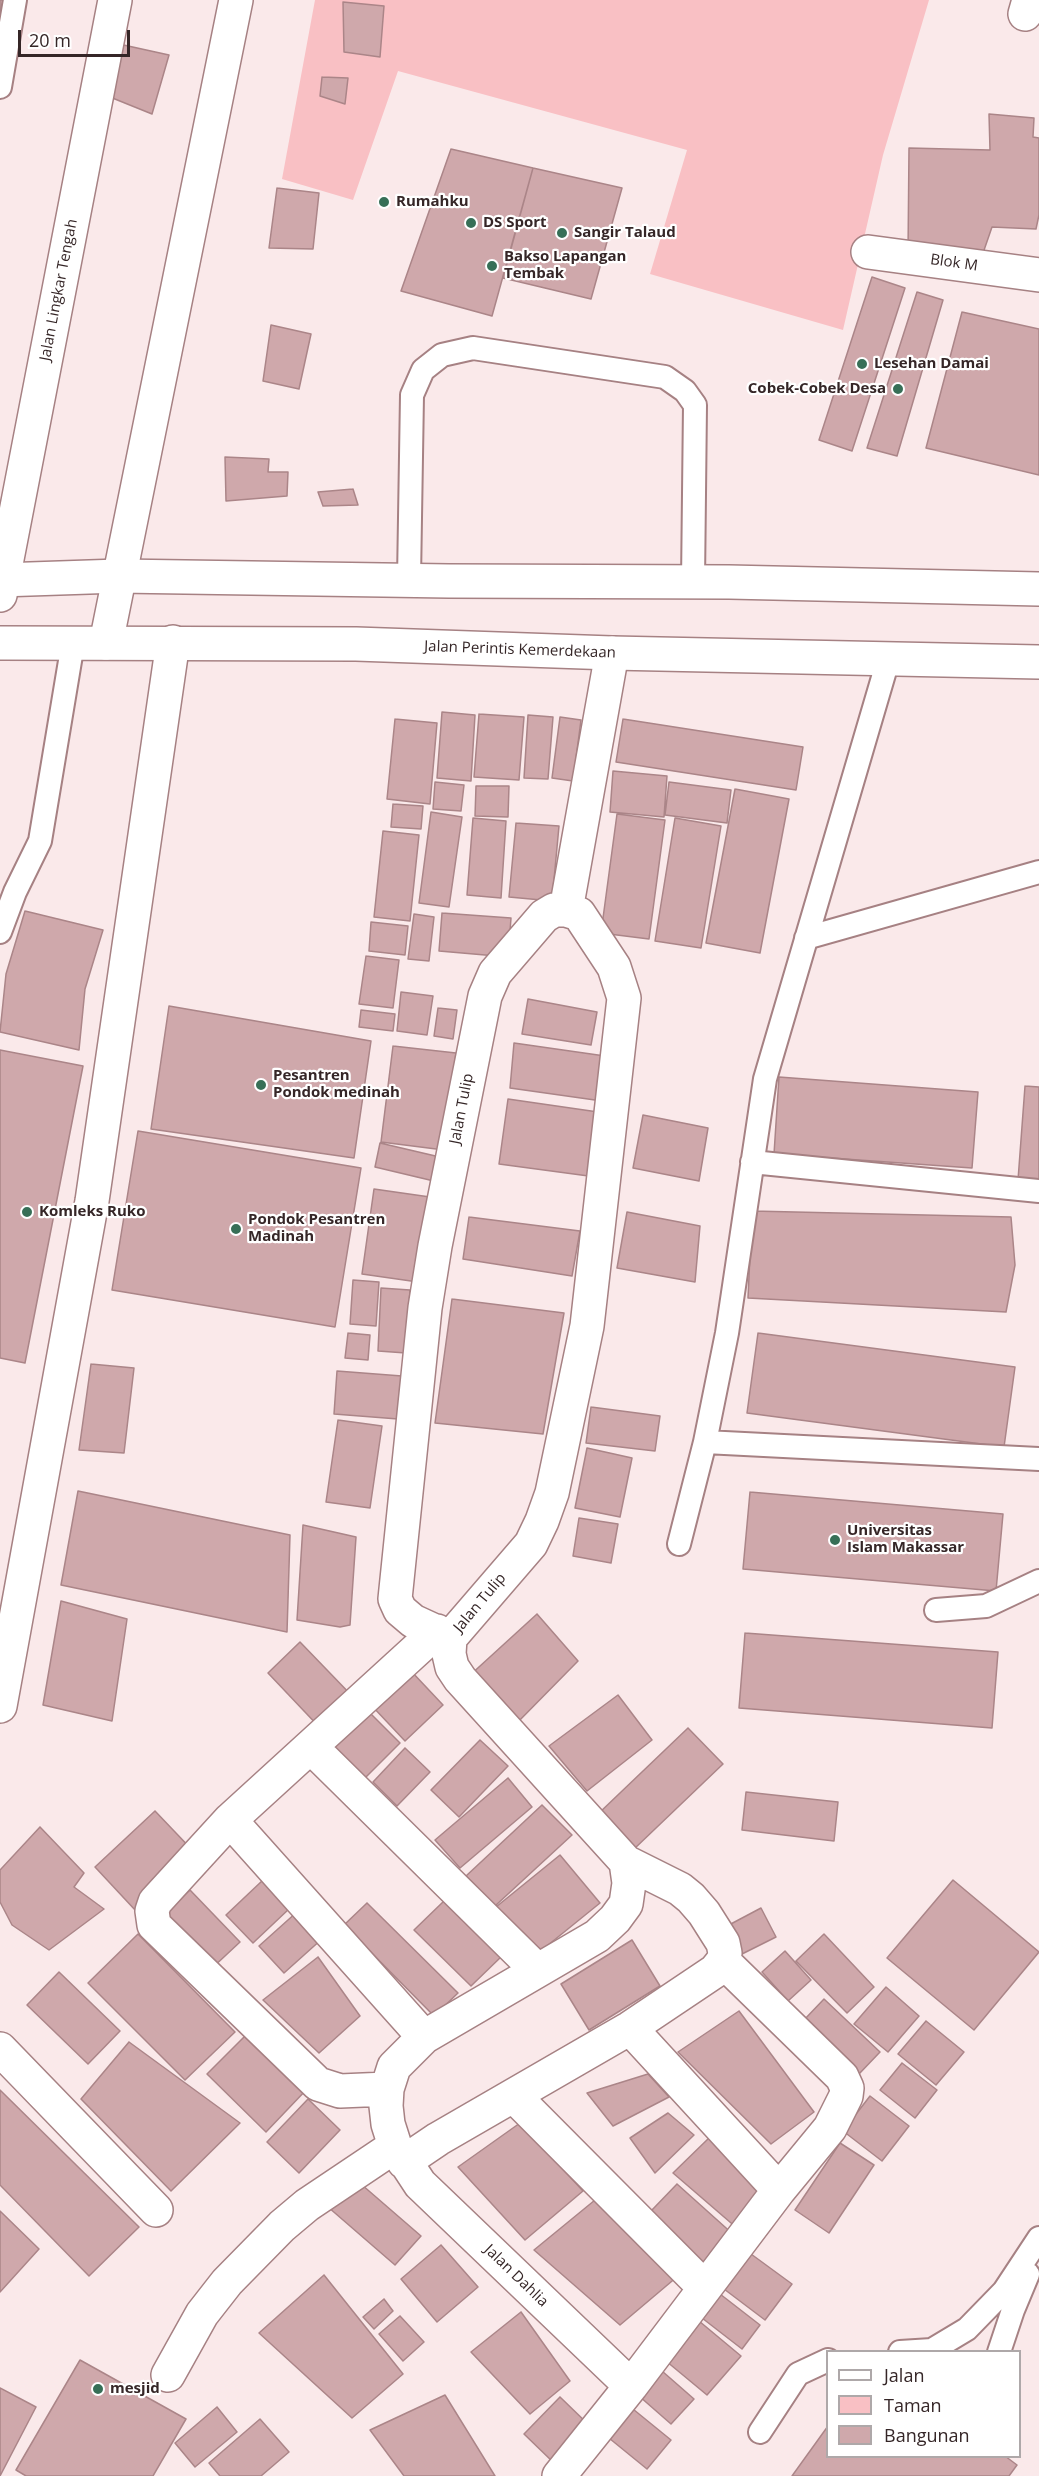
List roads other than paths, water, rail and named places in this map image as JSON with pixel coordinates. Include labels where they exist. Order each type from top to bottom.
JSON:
[{"type":"main road","name":"Jalan Lingkar Tengah","points":[[1,585],[115,0]]},
{"type":"main road","points":[[106,643],[236,0]]},
{"type":"main road","name":"Blok M","points":[[868,252],[1039,275]]},
{"type":"main road","points":[[1,585],[119,576],[693,582],[1039,589]]},
{"type":"main road","points":[[0,1706],[92,1201],[173,642]]},
{"type":"main road","name":"Jalan Perintis Kemerdekaan","points":[[0,643],[356,644],[612,653],[890,657],[1039,662]]},
{"type":"main road","points":[[566,910],[612,653]]},
{"type":"main road","name":"Jalan Tulip","points":[[554,910],[566,910],[579,914],[591,929],[614,967],[624,998],[587,1326],[552,1493],[542,1521],[531,1544],[443,1635],[413,1622],[400,1610],[395,1599],[425,1308],[435,1246],[485,996],[495,974],[544,916],[554,910]]},
{"type":"main road","points":[[168,2374],[202,2314],[227,2282],[274,2234],[307,2205],[400,2154],[438,2139],[630,2028],[715,1971],[723,1961],[723,1943],[704,1913],[680,1889],[626,1862],[460,1679],[452,1667],[443,1635],[230,1820],[154,1902],[152,1911],[154,1925],[318,2084],[340,2091],[387,2089]]},
{"type":"main road","points":[[312,1748],[537,1970]]},
{"type":"main road","points":[[230,1820],[424,2037]]},
{"type":"main road","points":[[400,2154],[388,2124],[387,2089],[394,2067],[424,2037],[597,1936],[627,1904],[629,1883],[626,1862]]},
{"type":"main road","points":[[560,2476],[631,2386],[778,2190],[830,2128],[843,2106],[847,2088],[842,2077],[723,1961]]},
{"type":"main road","points":[[630,2028],[778,2190]]},
{"type":"main road","points":[[0,2049],[156,2210]]},
{"type":"main road","points":[[514,2096],[705,2288]]},
{"type":"main road","name":"Jalan Dahlia","points":[[400,2154],[420,2184],[631,2386]]},
{"type":"lane","points":[[0,87],[15,0]]},
{"type":"lane","points":[[409,579],[412,395],[423,370],[442,355],[474,348],[665,377],[685,391],[695,405],[693,582]]},
{"type":"lane","points":[[0,932],[15,892],[40,842],[73,643]]},
{"type":"lane","points":[[679,1544],[705,1442],[727,1333],[765,1079],[890,657]]},
{"type":"lane","points":[[806,938],[1039,872]]},
{"type":"lane","points":[[753,1162],[1039,1191]]},
{"type":"lane","points":[[705,1442],[1039,1459]]},
{"type":"lane","points":[[936,1611],[986,1606],[1039,1581]]},
{"type":"lane","points":[[933,2350],[967,2329],[1004,2292],[1039,2238]]},
{"type":"lane","points":[[1000,2350],[1012,2310],[1039,2248]]},
{"type":"lane","points":[[760,2432],[798,2374],[826,2361]]},
{"type":"place","name":"Rumahku","points":[[384,202]]},
{"type":"place","name":"DS Sport","points":[[471,223]]},
{"type":"place","name":"Sangir Talaud","points":[[562,233]]},
{"type":"place","name":"Bakso Lapangan Tembak","points":[[492,266]]},
{"type":"place","name":"Lesehan Damai","points":[[862,364]]},
{"type":"place","name":"Cobek-Cobek Desa","points":[[898,389]]},
{"type":"place","name":"Pesantren Pondok medinah","points":[[261,1085]]},
{"type":"place","name":"Komleks Ruko","points":[[27,1212]]},
{"type":"place","name":"Pondok Pesantren Madinah","points":[[236,1229]]},
{"type":"place","name":"Universitas Islam Makassar","points":[[835,1540]]},
{"type":"place","name":"mesjid","points":[[98,2389]]}]
